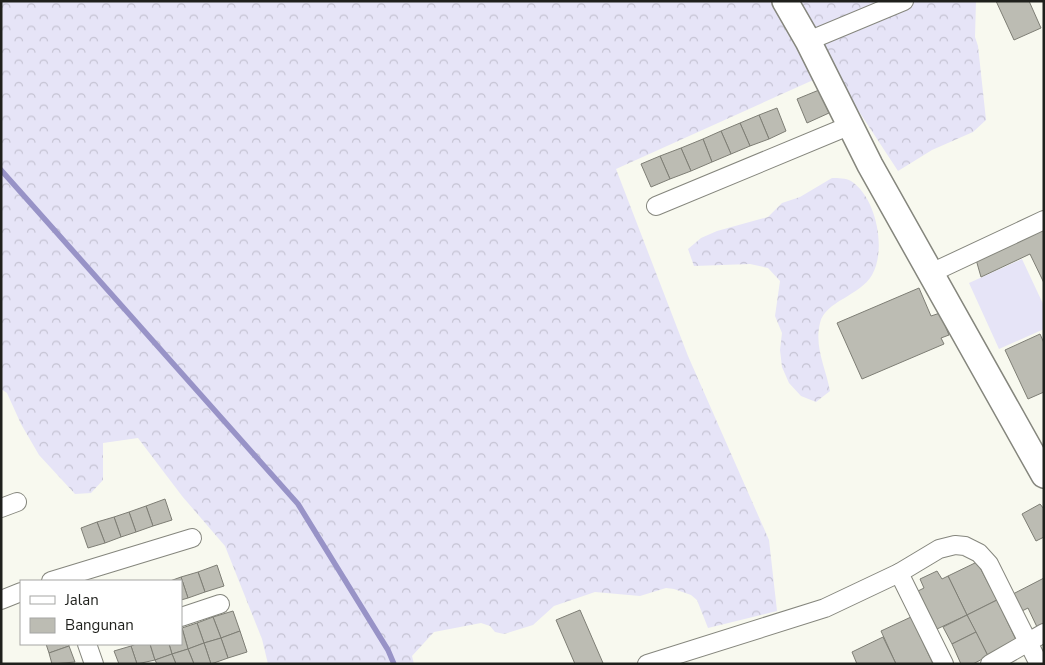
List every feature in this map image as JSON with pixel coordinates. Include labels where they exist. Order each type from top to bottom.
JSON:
[{"type":"street","points":[[785,1],[808,41],[870,165],[1044,475]]},
{"type":"street","points":[[808,41],[904,1]]},
{"type":"street","points":[[656,206],[851,124]]},
{"type":"street","points":[[931,273],[1044,220]]},
{"type":"street","points":[[61,580],[192,538]]},
{"type":"street","points":[[646,664],[825,608],[898,572],[939,549],[966,546],[979,553],[990,564],[1039,664]]},
{"type":"street","points":[[898,572],[944,664]]},
{"type":"street","points":[[1,600],[20,592]]},
{"type":"street","points":[[182,617],[220,604]]},
{"type":"street","points":[[990,664],[1044,633]]},
{"type":"green space","points":[[1,1],[976,1],[975,37],[978,46],[986,120],[973,132],[932,150],[898,171],[837,78],[811,81],[616,169],[688,356],[769,540],[777,611],[708,628],[697,600],[691,595],[674,589],[666,588],[640,596],[595,592],[554,606],[533,625],[504,634],[495,632],[490,626],[481,623],[434,632],[412,656],[414,664],[268,664],[262,639],[225,546],[182,496],[138,438],[103,443],[103,480],[91,493],[75,494],[39,455],[21,424],[7,393],[1,389]]},
{"type":"green space","points":[[832,178],[851,181],[867,199],[873,211],[876,224],[879,252],[872,275],[867,282],[835,304],[823,315],[818,341],[830,391],[816,402],[801,396],[789,383],[782,367],[780,350],[782,333],[775,316],[780,281],[768,268],[750,264],[694,266],[688,249],[701,238],[717,231],[768,217],[782,203],[800,197]]},
{"type":"green space","points":[[1022,259],[1044,306],[1044,329],[999,349],[969,283]]},
{"type":"building","points":[[996,1],[1029,1],[1041,28],[1014,40]]},
{"type":"building","points":[[819,90],[829,113],[807,123],[797,99]]},
{"type":"building","points":[[777,108],[786,131],[769,139],[759,115]]},
{"type":"building","points":[[759,115],[769,139],[750,146],[740,123]]},
{"type":"building","points":[[740,123],[750,146],[731,154],[721,131]]},
{"type":"building","points":[[721,131],[731,154],[712,162],[703,139]]},
{"type":"building","points":[[703,139],[712,162],[691,171],[681,148]]},
{"type":"building","points":[[681,148],[691,171],[670,179],[660,156]]},
{"type":"building","points":[[660,156],[670,179],[651,187],[641,164]]},
{"type":"building","points":[[1044,225],[1044,283],[1030,254],[981,277],[975,256]]},
{"type":"building","points":[[919,288],[931,316],[940,313],[949,335],[941,338],[944,344],[862,379],[837,323]]},
{"type":"building","points":[[1040,334],[1044,343],[1044,392],[1028,399],[1005,350]]},
{"type":"building","points":[[165,499],[172,520],[153,526],[146,506]]},
{"type":"building","points":[[1040,504],[1044,509],[1044,537],[1036,541],[1022,514]]},
{"type":"building","points":[[146,506],[153,526],[136,532],[129,512]]},
{"type":"building","points":[[129,512],[136,532],[121,537],[114,517]]},
{"type":"building","points":[[114,517],[121,537],[105,543],[97,522]]},
{"type":"building","points":[[97,522],[105,543],[88,548],[81,528]]},
{"type":"building","points":[[977,562],[997,600],[967,615],[948,576]]},
{"type":"building","points":[[217,565],[224,586],[205,592],[198,572]]},
{"type":"building","points":[[937,571],[942,579],[948,576],[967,615],[937,629],[918,591],[924,588],[920,579]]},
{"type":"building","points":[[198,572],[205,592],[188,598],[181,577]]},
{"type":"building","points":[[1044,578],[1044,623],[1037,627],[1028,608],[1022,611],[1013,594]]},
{"type":"building","points":[[182,580],[188,598],[182,600]]},
{"type":"building","points":[[997,600],[1017,642],[988,656],[967,615]]},
{"type":"building","points":[[580,610],[603,663],[601,664],[575,664],[556,620]]},
{"type":"building","points":[[233,611],[240,631],[221,638],[213,617]]},
{"type":"building","points":[[967,615],[976,632],[952,644],[943,627]]},
{"type":"building","points":[[213,617],[221,638],[204,643],[197,623]]},
{"type":"building","points":[[911,617],[933,664],[896,664],[881,631]]},
{"type":"building","points":[[197,623],[204,643],[188,649],[182,628]]},
{"type":"building","points":[[182,628],[188,649],[172,654],[169,645],[182,645]]},
{"type":"building","points":[[240,631],[247,652],[228,658],[221,638]]},
{"type":"building","points":[[976,632],[988,656],[973,664],[961,664],[952,644]]},
{"type":"building","points":[[883,637],[896,664],[857,664],[852,652]]},
{"type":"building","points":[[221,638],[228,658],[211,664],[204,643]]},
{"type":"building","points":[[204,643],[211,664],[194,664],[188,649]]},
{"type":"building","points":[[46,645],[69,645],[69,646],[49,653]]},
{"type":"building","points":[[150,645],[155,660],[137,664],[131,646]]},
{"type":"building","points":[[150,645],[169,645],[172,654],[155,660]]},
{"type":"building","points":[[69,646],[75,662],[52,664],[49,653]]},
{"type":"building","points":[[131,646],[137,664],[119,664],[114,651]]},
{"type":"building","points":[[188,649],[194,664],[176,664],[172,654]]},
{"type":"building","points":[[172,654],[176,664],[157,664],[155,660]]},
{"type":"waterway","points":[[1,170],[298,504],[388,650],[394,664]]}]
